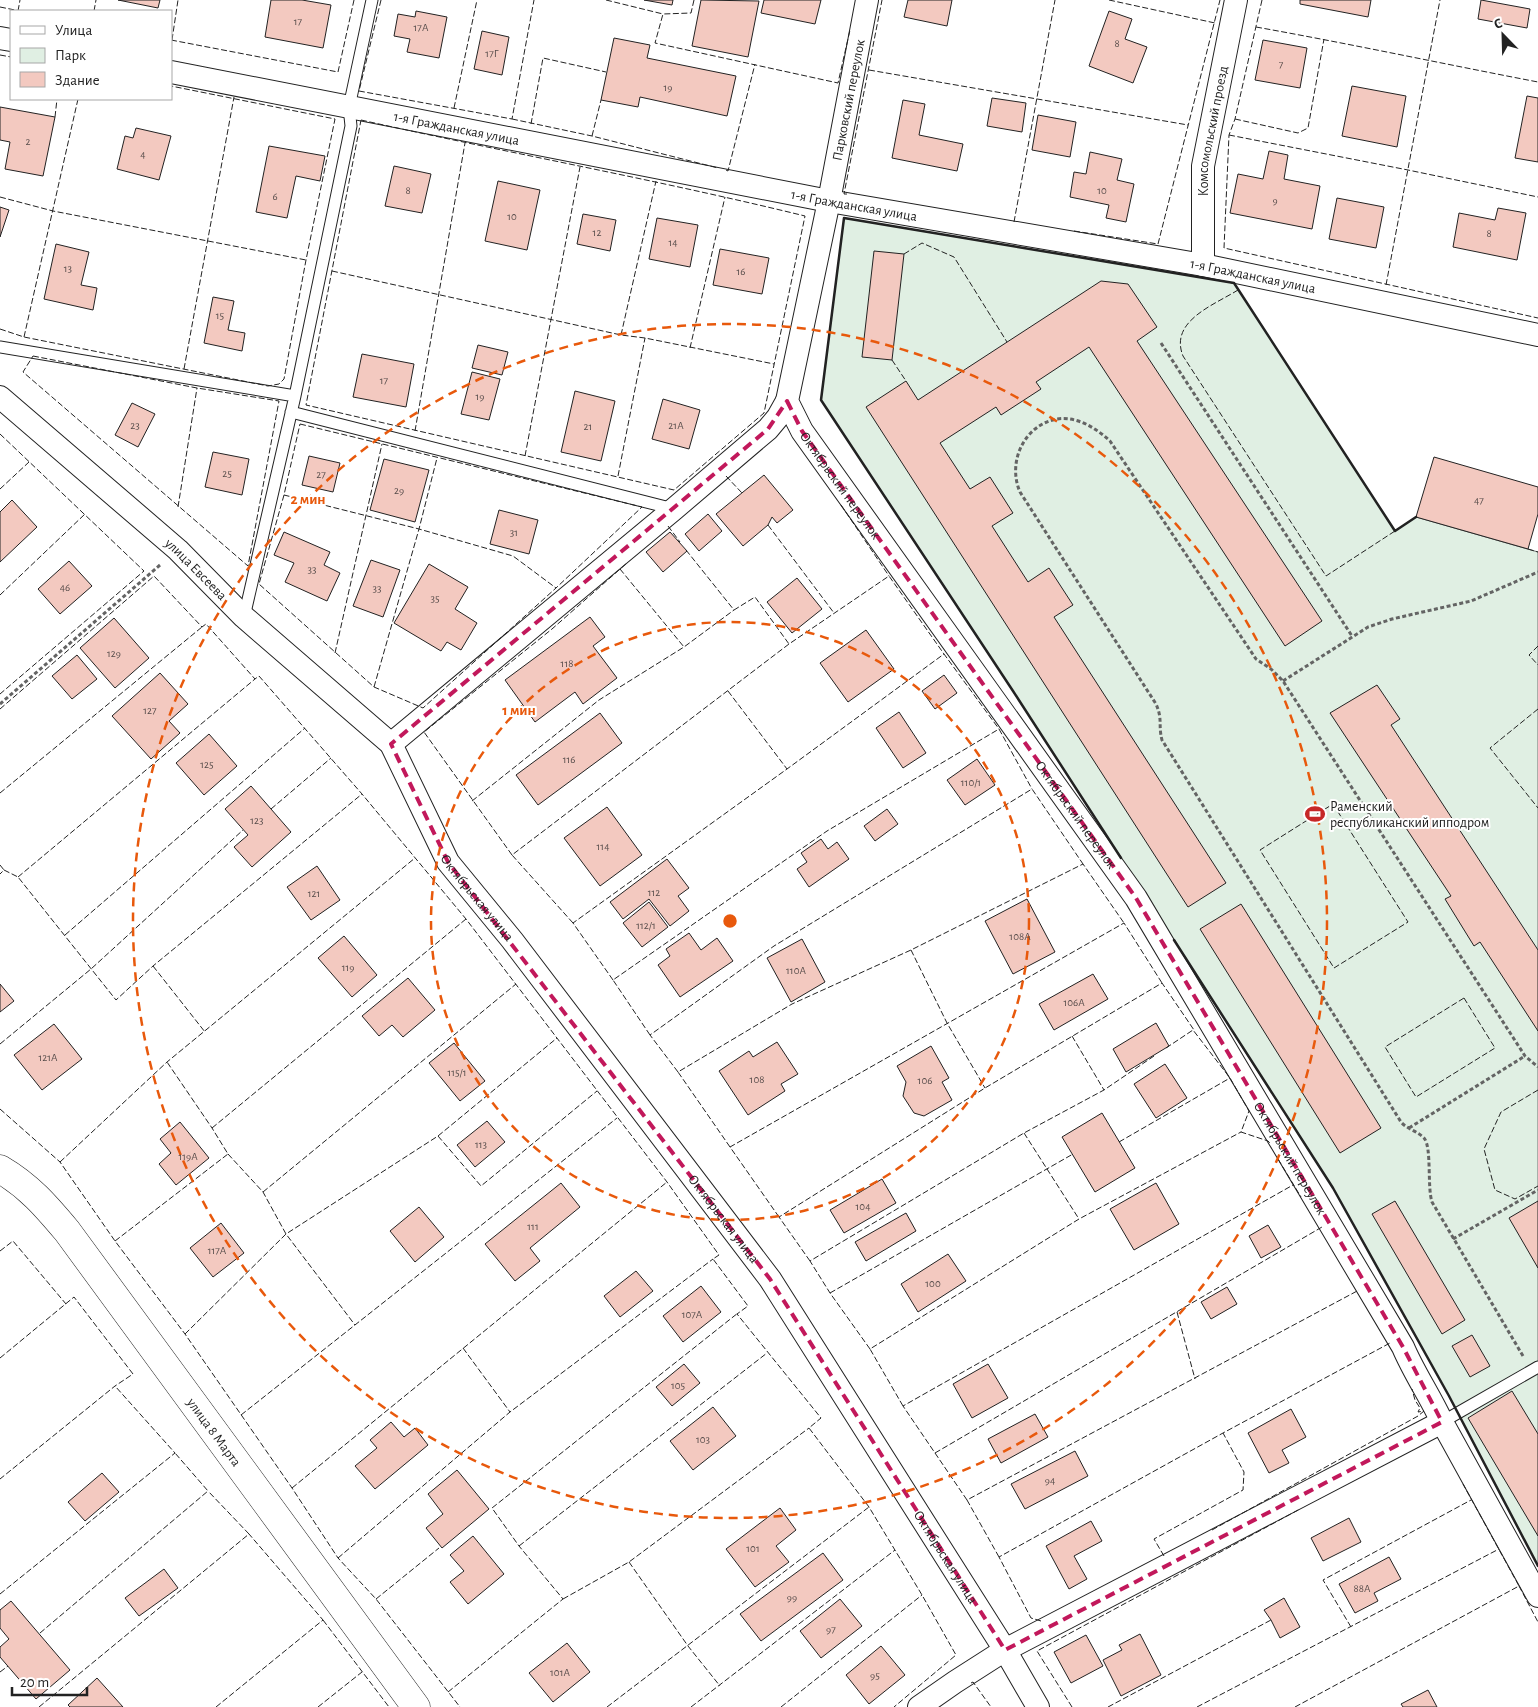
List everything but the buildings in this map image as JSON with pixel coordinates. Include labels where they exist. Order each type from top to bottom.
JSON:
[{"type":"main road","name":"улица 8 Марта","points":[[3,1167],[40,1198],[67,1231],[416,1707]]},
{"type":"street","name":"Парковский переулок","points":[[829,201],[867,0]]},
{"type":"street","name":"Комсомольский проезд","points":[[1203,264],[1204,166],[1236,0]]},
{"type":"street","name":"1-я Гражданская улица","points":[[172,72],[829,201],[1203,264],[1538,335]]},
{"type":"street","points":[[391,744],[674,509],[768,428],[778,417],[787,401],[829,201]]},
{"type":"street","name":"улица Евсеева","points":[[0,397],[178,550],[244,617],[391,744]]},
{"type":"street","name":"Октябрьский переулок","points":[[787,401],[802,431],[1136,898],[1403,1347],[1413,1370],[1432,1400],[1442,1422],[1538,1596]]},
{"type":"street","name":"Октябрьская улица","points":[[391,744],[448,862],[512,940],[770,1279],[1005,1650],[1038,1707]]},
{"type":"street","points":[[919,1707],[1005,1650],[1442,1422]]},
{"type":"lane","points":[[244,617],[292,412],[351,126],[349,107],[372,0]]},
{"type":"lane","points":[[0,347],[295,396]]},
{"type":"lane","points":[[292,412],[674,509]]},
{"type":"lane","points":[[1442,1422],[1535,1369]]},
{"type":"path","points":[[1161,343],[1352,636]]},
{"type":"path","points":[[1535,1369],[1453,1239],[1432,1202],[1425,1139],[1400,1122],[1162,740],[1160,732],[1162,720],[1156,704],[1020,492],[1015,479],[1017,455],[1028,437],[1047,422],[1059,419],[1072,419],[1085,424],[1110,441],[1256,659],[1271,669],[1283,681],[1526,1056],[1538,1067]]},
{"type":"path","points":[[0,704],[178,550]]},
{"type":"path","points":[[1283,681],[1368,627],[1482,597],[1538,572]]},
{"type":"path","points":[[1409,1128],[1526,1056]]},
{"type":"path","points":[[1453,1239],[1538,1190]]},
{"type":"highlighted area","points":[[787,401],[802,431],[1136,898],[1403,1347],[1442,1422],[1005,1650],[770,1279],[448,862],[391,744],[768,429]]},
{"type":"green space","name":"Раменский республиканский ипподром","points":[[844,218],[1234,283],[1395,531],[1416,517],[1538,552],[1538,1566],[1449,1396],[1333,1188],[1013,691],[821,400]]},
{"type":"fence","points":[[18,10],[20,0]]},
{"type":"fence","points":[[94,10],[96,0]]},
{"type":"fence","points":[[172,40],[178,0]]},
{"type":"fence","points":[[172,40],[338,72],[354,0]]},
{"type":"fence","points":[[381,0],[359,91],[512,119],[534,0]]},
{"type":"fence","points":[[454,108],[477,0]]},
{"type":"fence","points":[[606,0],[663,14]]},
{"type":"fence","points":[[694,0],[691,13],[663,14],[655,43],[838,83],[850,30]]},
{"type":"fence","points":[[847,194],[844,194],[882,0]]},
{"type":"fence","points":[[1014,222],[1055,0]]},
{"type":"fence","points":[[1109,0],[1215,23]]},
{"type":"fence","points":[[1074,231],[1158,244],[1220,0]]},
{"type":"fence","points":[[1262,0],[1235,119],[1229,135],[1224,248],[1538,318]]},
{"type":"fence","points":[[1386,285],[1440,0]]},
{"type":"fence","points":[[0,7],[15,10]]},
{"type":"fence","points":[[1256,27],[1538,82]]},
{"type":"fence","points":[[1235,119],[1298,133],[1308,128],[1324,39]]},
{"type":"fence","points":[[0,55],[10,57]]},
{"type":"fence","points":[[531,124],[543,58],[606,72]]},
{"type":"fence","points":[[726,170],[728,171],[755,64]]},
{"type":"fence","points":[[869,70],[1188,125]]},
{"type":"fence","points":[[0,329],[24,337],[268,386],[279,384],[284,379],[335,119],[172,86]]},
{"type":"fence","points":[[184,369],[234,97]]},
{"type":"fence","points":[[55,117],[57,100]]},
{"type":"fence","points":[[24,337],[78,100]]},
{"type":"fence","points":[[592,136],[601,100]]},
{"type":"fence","points":[[512,119],[592,136],[718,168]]},
{"type":"fence","points":[[361,120],[694,190],[805,216],[764,413],[674,490],[306,405],[361,120]]},
{"type":"fence","points":[[1229,135],[1538,197]]},
{"type":"fence","points":[[415,431],[465,143]]},
{"type":"fence","points":[[525,456],[580,167]]},
{"type":"fence","points":[[621,335],[656,181]]},
{"type":"fence","points":[[0,197],[53,211],[306,260]]},
{"type":"fence","points":[[690,348],[725,197]]},
{"type":"fence","points":[[904,254],[922,243],[954,257],[1007,342]]},
{"type":"fence","points":[[332,271],[621,335],[645,338],[774,364]]},
{"type":"fence","points":[[1238,290],[1206,308],[1188,324],[1182,333],[1180,344],[1183,356],[1326,576],[1395,531]]},
{"type":"fence","points":[[618,476],[645,338]]},
{"type":"fence","points":[[33,356],[197,388],[279,401],[248,566],[23,372],[33,356]]},
{"type":"fence","points":[[892,360],[906,381]]},
{"type":"fence","points":[[178,507],[197,388]]},
{"type":"fence","points":[[300,424],[642,507],[556,588],[423,708],[374,687],[259,584],[284,495],[300,424]]},
{"type":"fence","points":[[0,434],[144,571],[0,694]]},
{"type":"fence","points":[[335,653],[382,444]]},
{"type":"fence","points":[[374,687],[437,458]]},
{"type":"fence","points":[[0,489],[29,462]]},
{"type":"fence","points":[[726,476],[742,493]]},
{"type":"fence","points":[[284,495],[419,529],[513,556],[556,588]]},
{"type":"fence","points":[[841,505],[889,576]]},
{"type":"fence","points":[[0,595],[85,514]]},
{"type":"fence","points":[[768,525],[834,613]]},
{"type":"fence","points":[[668,526],[680,542]]},
{"type":"fence","points":[[1528,549],[1538,552]]},
{"type":"fence","points":[[686,550],[734,610],[755,597],[789,644]]},
{"type":"fence","points":[[512,855],[424,732],[552,629],[627,563]]},
{"type":"fence","points":[[620,569],[684,647]]},
{"type":"fence","points":[[0,709],[154,576],[202,627],[206,624],[255,679],[259,676],[362,794],[466,919],[667,1182],[719,1255],[713,1259],[748,1306],[737,1314],[821,1418],[809,1428],[869,1507],[956,1655],[894,1707]]},
{"type":"fence","points":[[573,923],[512,855],[789,644],[889,576],[944,654]]},
{"type":"fence","points":[[472,801],[599,700],[684,647],[734,610]]},
{"type":"fence","points":[[0,793],[202,627]]},
{"type":"fence","points":[[1538,646],[1529,655],[1538,665]]},
{"type":"fence","points":[[613,980],[573,923],[944,654],[999,729]]},
{"type":"fence","points":[[18,877],[255,679]]},
{"type":"fence","points":[[728,691],[787,769]]},
{"type":"fence","points":[[1538,709],[1490,748],[1538,808]]},
{"type":"fence","points":[[65,935],[305,728]]},
{"type":"fence","points":[[650,1035],[613,980],[827,831],[999,729],[1032,789]]},
{"type":"fence","points":[[271,809],[331,758]]},
{"type":"fence","points":[[678,1072],[650,1035],[774,946],[1032,789],[1083,864]]},
{"type":"fence","points":[[4,870],[18,877],[116,1000],[153,966],[362,794]]},
{"type":"fence","points":[[1333,804],[1408,922],[1334,968],[1260,850],[1333,804]]},
{"type":"fence","points":[[0,1044],[91,969],[243,830]]},
{"type":"fence","points":[[60,1162],[167,1062],[415,858]]},
{"type":"fence","points":[[730,1147],[678,1072],[792,1004],[911,950],[1083,864],[1124,923]]},
{"type":"fence","points":[[0,865],[4,870],[0,874]]},
{"type":"fence","points":[[212,1128],[466,919]]},
{"type":"fence","points":[[779,1217],[730,1147],[1124,923],[1162,983]]},
{"type":"fence","points":[[911,950],[947,1023],[985,1088]]},
{"type":"fence","points":[[153,966],[205,1032]]},
{"type":"fence","points":[[810,1261],[779,1217],[985,1088],[1162,983],[1194,1030]]},
{"type":"fence","points":[[263,1192],[516,984]]},
{"type":"fence","points":[[1464,998],[1495,1048],[1416,1097],[1385,1047],[1464,998]]},
{"type":"fence","points":[[1166,1048],[1193,1030],[1230,1078],[1249,1111],[1241,1132],[1270,1143]]},
{"type":"fence","points":[[1072,1036],[1104,1090]]},
{"type":"fence","points":[[228,1154],[263,1192],[286,1234],[438,1136],[557,1038]]},
{"type":"fence","points":[[870,1349],[830,1293],[810,1261],[1024,1133],[1104,1090],[1154,1056]]},
{"type":"fence","points":[[115,1241],[228,1154],[167,1062]]},
{"type":"fence","points":[[1119,1142],[1230,1078]]},
{"type":"fence","points":[[1538,1090],[1501,1112],[1484,1149],[1495,1190],[1515,1199],[1538,1186]]},
{"type":"fence","points":[[438,1136],[481,1186],[597,1091]]},
{"type":"fence","points":[[0,1109],[60,1162],[115,1241],[185,1334],[338,1558],[376,1599],[460,1707]]},
{"type":"fence","points":[[241,1415],[617,1118]]},
{"type":"fence","points":[[903,1406],[870,1349],[1079,1219],[1241,1132]]},
{"type":"fence","points":[[1024,1133],[1079,1219]]},
{"type":"fence","points":[[830,1293],[1073,1154]]},
{"type":"fence","points":[[1278,1159],[1301,1197]]},
{"type":"fence","points":[[292,1488],[667,1182]]},
{"type":"fence","points":[[967,1500],[903,1406],[1293,1185]]},
{"type":"fence","points":[[935,1453],[1322,1227]]},
{"type":"fence","points":[[185,1334],[286,1234],[355,1325]]},
{"type":"fence","points":[[0,1251],[13,1241],[66,1304]]},
{"type":"fence","points":[[338,1558],[510,1412],[713,1259]]},
{"type":"fence","points":[[999,1557],[967,1500],[1359,1290]]},
{"type":"fence","points":[[0,1358],[74,1297],[133,1374],[115,1386],[0,1479]]},
{"type":"fence","points":[[1177,1312],[1195,1379]]},
{"type":"fence","points":[[448,1692],[563,1599],[519,1546],[492,1508],[738,1313]]},
{"type":"fence","points":[[1041,1621],[1031,1618],[999,1557],[1390,1343]]},
{"type":"fence","points":[[463,1348],[510,1412]]},
{"type":"fence","points":[[519,1546],[767,1353]]},
{"type":"fence","points":[[0,1594],[175,1453],[115,1386]]},
{"type":"fence","points":[[1212,1530],[1418,1416],[1424,1411],[1418,1412],[1420,1408],[1415,1400],[1412,1389]]},
{"type":"fence","points":[[563,1599],[629,1562],[809,1428]]},
{"type":"fence","points":[[1164,1556],[1154,1539],[1243,1490],[1244,1472],[1223,1433]]},
{"type":"fence","points":[[40,1633],[208,1491],[175,1453]]},
{"type":"fence","points":[[1295,1707],[1519,1586],[1463,1484]]},
{"type":"fence","points":[[39,1707],[249,1534],[208,1491]]},
{"type":"fence","points":[[1351,1627],[1323,1580],[1471,1500]]},
{"type":"fence","points":[[607,1707],[869,1507]]},
{"type":"fence","points":[[1072,1707],[1037,1651],[1300,1509]]},
{"type":"fence","points":[[216,1707],[323,1620],[249,1534]]},
{"type":"fence","points":[[376,1599],[439,1548]]},
{"type":"fence","points":[[1197,1707],[1499,1549]]},
{"type":"fence","points":[[691,1707],[895,1550]]},
{"type":"fence","points":[[629,1562],[688,1646],[720,1686]]},
{"type":"fence","points":[[1519,1586],[1538,1622]]},
{"type":"fence","points":[[781,1707],[922,1595]]},
{"type":"fence","points":[[323,1620],[389,1707]]},
{"type":"fence","points":[[1108,1707],[1271,1620]]},
{"type":"fence","points":[[0,1672],[8,1666]]},
{"type":"fence","points":[[318,1707],[362,1672]]},
{"type":"fence","points":[[971,1683],[973,1682],[991,1707]]},
{"type":"wall","points":[[1121,858],[821,400],[844,218],[1234,283],[1395,531],[1416,517]]},
{"type":"wall","points":[[1174,940],[1333,1188],[1449,1396],[1538,1566]]},
{"type":"place","name":"Раменский республиканский ипподром","points":[[1315,814]]}]
